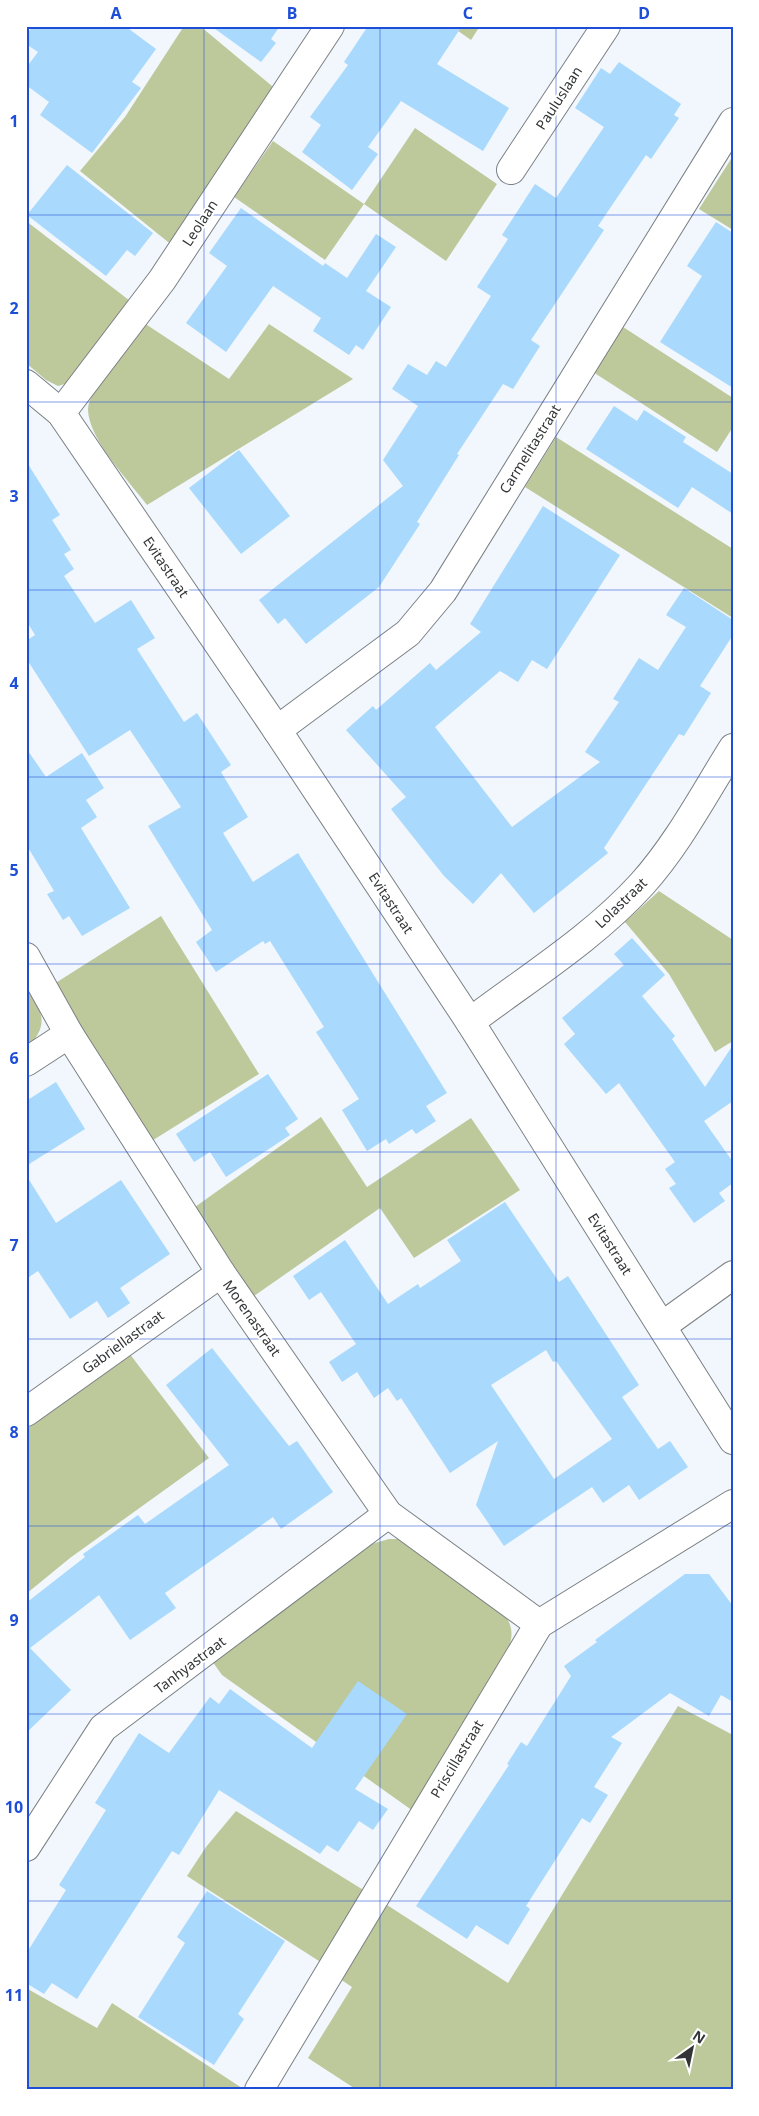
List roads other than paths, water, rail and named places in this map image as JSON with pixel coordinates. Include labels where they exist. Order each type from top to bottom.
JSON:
[{"type":"street","name":"Leolaan","points":[[62,413],[162,280],[330,26]]},
{"type":"street","name":"Pauluslaan","points":[[511,170],[606,26]]},
{"type":"street","name":"Carmelitastraat","points":[[277,730],[408,633],[443,591],[733,122]]},
{"type":"street","name":"Evitastraat","points":[[26,384],[62,413],[277,730],[470,1022],[733,1440]]},
{"type":"street","name":"Lolastraat","points":[[470,1022],[607,920],[643,883],[675,842],[733,748]]},
{"type":"street","name":"Morenastraat","points":[[26,958],[69,1034],[221,1273],[388,1514],[539,1624]]},
{"type":"street","points":[[26,1062],[69,1034]]},
{"type":"street","name":"Gabriellastraat","points":[[26,1412],[221,1273]]},
{"type":"street","points":[[662,1326],[733,1275]]},
{"type":"street","name":"Priscillastraat","points":[[259,2090],[539,1624],[733,1504]]},
{"type":"street","name":"Tanhyastraat","points":[[26,1847],[103,1728],[388,1514]]}]
